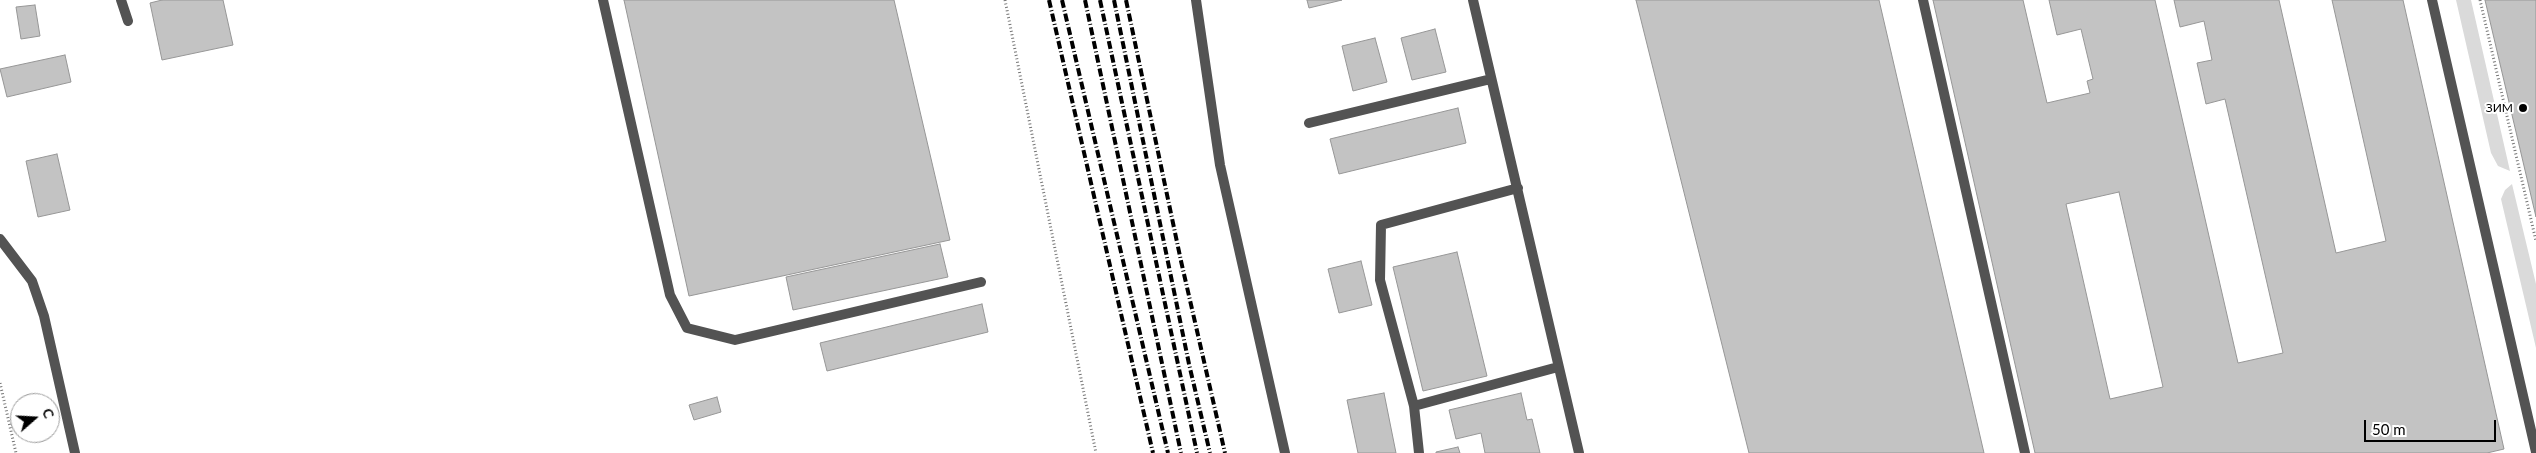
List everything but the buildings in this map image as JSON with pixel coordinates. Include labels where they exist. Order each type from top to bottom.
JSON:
[{"type":"lane","points":[[121,0],[128,21]]},
{"type":"lane","points":[[603,0],[670,295],[687,328],[736,340],[981,282]]},
{"type":"lane","points":[[1196,0],[1220,165],[1285,453]]},
{"type":"lane","points":[[1474,0],[1579,453]]},
{"type":"lane","points":[[1923,0],[2026,453]]},
{"type":"lane","points":[[2432,0],[2536,452]]},
{"type":"lane","points":[[1309,123],[1492,79]]},
{"type":"lane","points":[[1419,453],[1414,406],[1380,280],[1381,225],[1518,188]]},
{"type":"lane","points":[[0,239],[32,281],[44,316],[75,453]]},
{"type":"lane","points":[[1414,406],[1558,367]]},
{"type":"path","points":[[1005,0],[1096,453]]},
{"type":"path","points":[[2480,0],[2536,241]]},
{"type":"path","points":[[0,383],[16,453]]},
{"type":"shaded area","points":[[2456,0],[2471,0],[2510,171],[2498,166],[2491,153]]},
{"type":"shaded area","points":[[2512,184],[2536,284],[2536,348],[2501,199],[2505,190]]},
{"type":"railway","points":[[1049,0],[1153,453]]},
{"type":"railway","points":[[1062,0],[1168,453]]},
{"type":"railway","points":[[1085,0],[1181,453]]},
{"type":"railway","points":[[1100,0],[1197,453]]},
{"type":"railway","points":[[1114,0],[1189,364],[1210,453]]},
{"type":"railway","points":[[1126,0],[1181,261],[1225,453]]},
{"type":"place","name":"ЗИМ","points":[[2523,108]]}]
